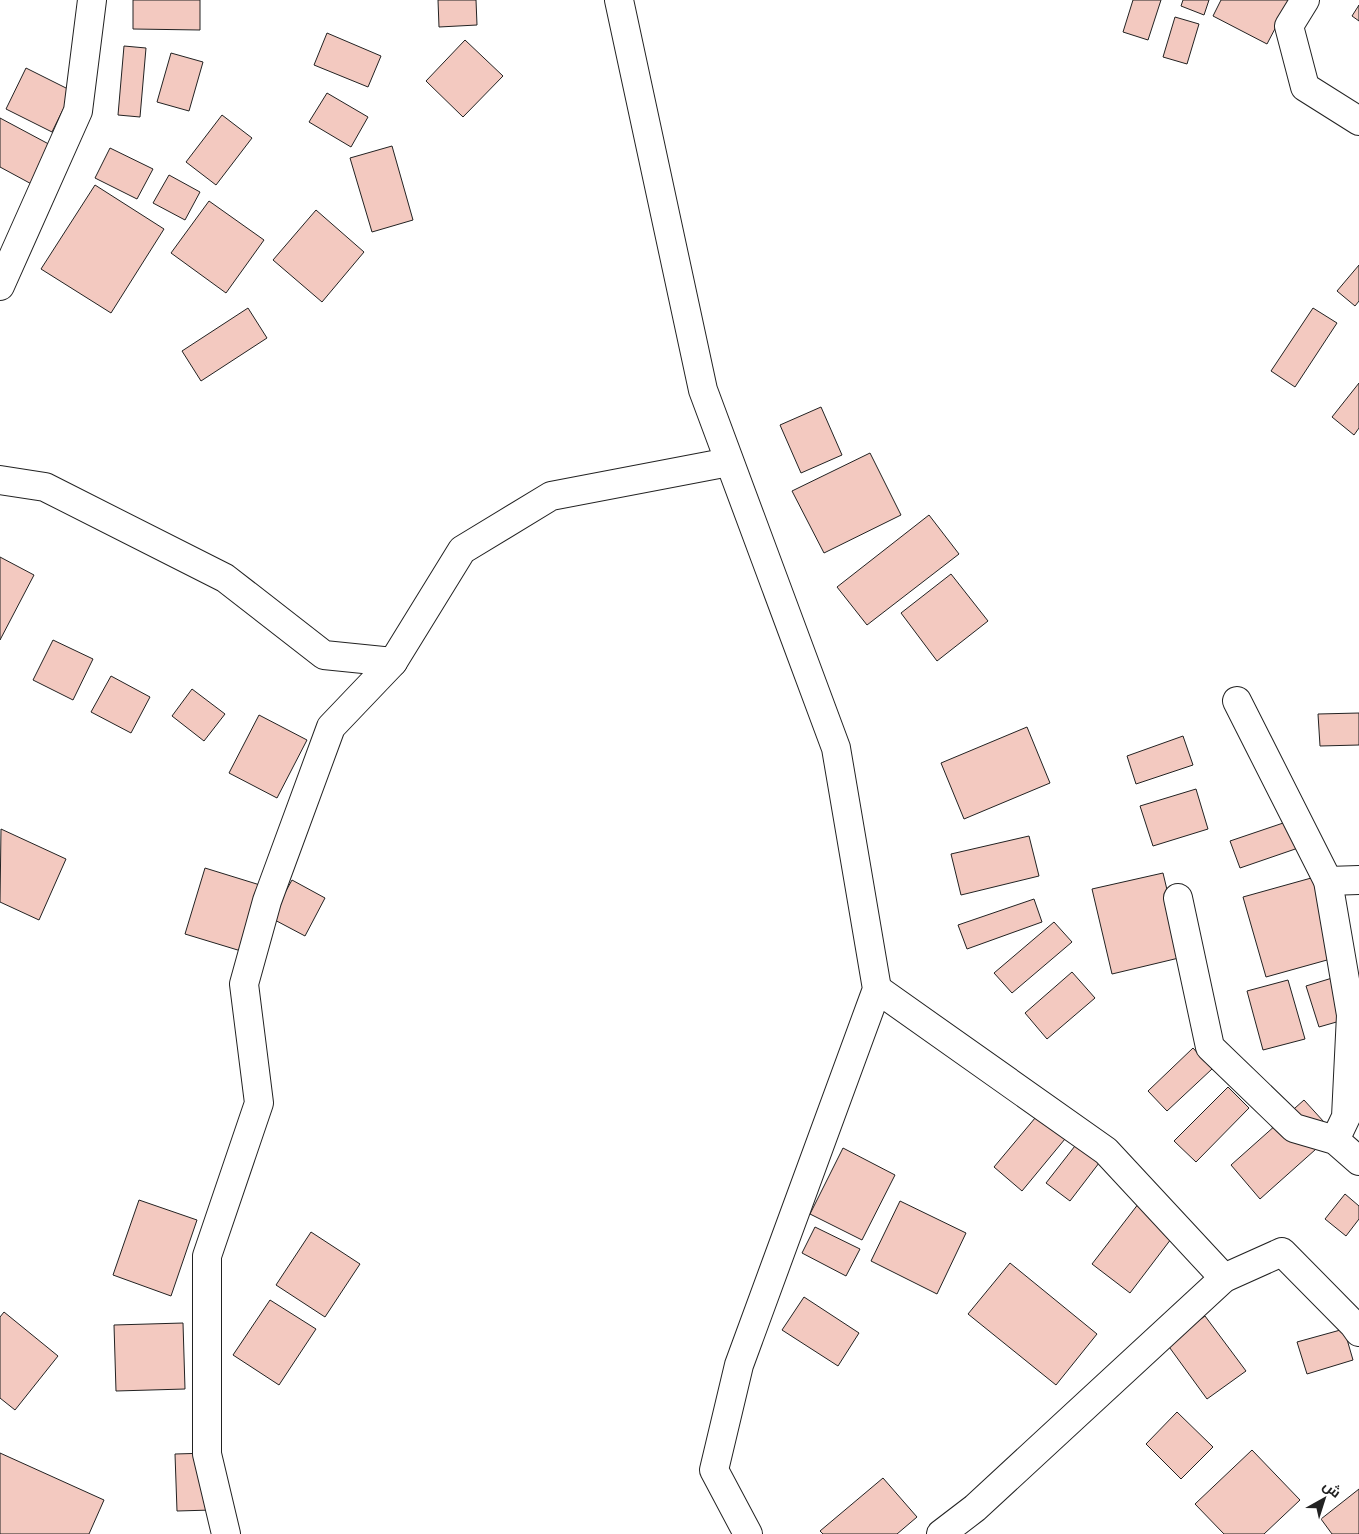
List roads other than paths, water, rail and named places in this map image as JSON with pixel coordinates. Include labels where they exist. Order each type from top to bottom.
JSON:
[{"type":"street","points":[[0,286],[78,111],[92,0]]},
{"type":"street","points":[[619,0],[702,390],[836,748],[877,989],[739,1365],[714,1470],[748,1534]]},
{"type":"street","points":[[1305,0],[1289,26],[1305,88],[1359,121]]},
{"type":"street","points":[[226,1534],[206,1454],[207,1256],[260,1103],[244,984],[267,901],[331,728],[394,662],[462,550],[551,496],[729,462]]},
{"type":"street","points":[[0,480],[45,487],[224,578],[324,655],[394,662]]},
{"type":"street","points":[[1237,702],[1328,881],[1351,1015],[1346,1117],[1335,1140]]},
{"type":"street","points":[[1328,881],[1359,880]]},
{"type":"street","points":[[1178,898],[1210,1047],[1294,1128],[1335,1140],[1359,1161]]},
{"type":"street","points":[[877,989],[1106,1152],[1224,1278]]},
{"type":"street","points":[[941,1534],[975,1508],[1224,1278],[1282,1252],[1359,1332]]}]
